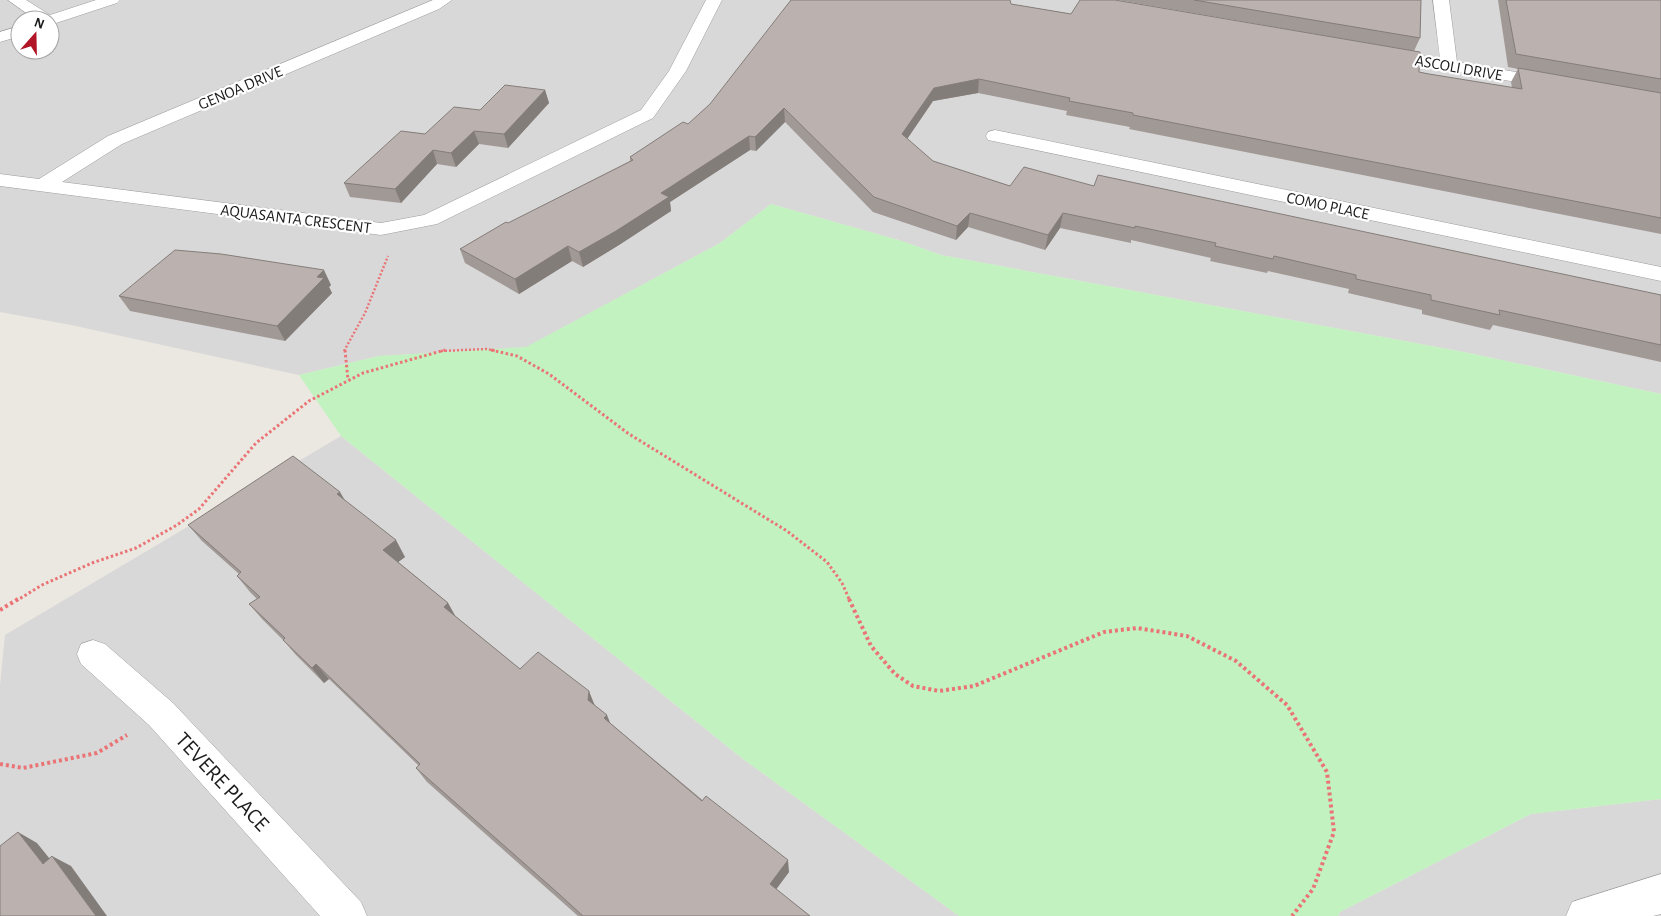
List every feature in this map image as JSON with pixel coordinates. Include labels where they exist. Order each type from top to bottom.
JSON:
[{"type":"street","points":[[16,0],[32,10]]},
{"type":"street","points":[[60,17],[112,0]]},
{"type":"street","name":"GENOA DRIVE","points":[[42,186],[115,140],[434,6],[444,0]]},
{"type":"street","name":"AQUASANTA CRESCENT","points":[[0,180],[381,229],[430,220],[647,114],[677,71],[714,0]]},
{"type":"street","points":[[1441,0],[1449,65]]},
{"type":"street","name":"ASCOLI DRIVE","points":[[1371,51],[1565,85]]},
{"type":"street","name":"COMO PLACE","points":[[995,136],[1661,274]]},
{"type":"street","name":"TEVERE PLACE","points":[[93,654],[161,714],[347,916]]},
{"type":"street","points":[[1586,916],[1661,894]]},
{"type":"path","points":[[348,380],[344,352],[365,313],[398,226]]},
{"type":"path","points":[[0,610],[42,585],[92,563],[136,548],[177,525],[199,509],[256,443],[309,401],[348,380],[371,370],[446,350],[486,349],[517,356],[549,374],[629,434],[787,530],[827,562],[842,583],[871,646],[895,674],[913,686],[939,691],[974,686],[1104,632],[1137,628],[1187,636],[1236,661],[1287,704],[1327,772],[1334,832],[1313,889],[1292,916]]},
{"type":"path","points":[[0,764],[23,768],[97,754],[161,714]]},
{"type":"shaded area","points":[[0,0],[1661,0],[1661,394],[1469,353],[941,255],[902,241],[771,204],[720,243],[526,348],[379,356],[299,375],[71,325],[0,312]]},
{"type":"shaded area","points":[[341,436],[743,759],[959,916],[0,916],[0,686],[5,635]]},
{"type":"shaded area","points":[[1661,799],[1661,916],[1338,916],[1340,912],[1531,814]]},
{"type":"green space","points":[[771,204],[902,241],[941,255],[1469,353],[1661,394],[1661,799],[1531,814],[1340,912],[1338,916],[959,916],[743,759],[341,436],[299,375],[379,356],[526,347],[720,243]]},
{"type":"building","points":[[791,0],[1010,0],[1011,4],[1071,14],[1080,0],[1115,0],[1420,52],[1419,72],[1429,74],[1522,89],[1518,68],[1661,93],[1661,218],[1133,115],[1133,113],[1069,101],[1070,98],[979,79],[934,88],[902,134],[933,161],[1010,186],[1024,167],[1094,186],[1098,175],[1661,295],[1661,345],[1499,310],[1500,315],[1431,300],[1431,295],[1356,279],[1356,275],[1274,256],[1273,259],[1215,246],[1216,243],[1063,213],[1048,235],[970,213],[957,226],[874,197],[784,108],[755,137],[749,136],[661,193],[669,197],[579,252],[568,246],[515,279],[460,249],[506,222],[508,223],[633,160],[630,157],[683,122],[688,124],[710,104]]},
{"type":"building","points":[[1194,0],[1421,0],[1420,38]]},
{"type":"building","points":[[1506,0],[1661,0],[1661,79],[1516,54]]},
{"type":"building","points":[[505,85],[545,90],[504,134],[474,131],[451,153],[433,150],[395,189],[344,183],[401,131],[425,134],[454,107],[480,110]]},
{"type":"building","points":[[175,250],[221,254],[324,270],[317,277],[324,278],[277,326],[119,296]]},
{"type":"building","points":[[293,456],[340,492],[337,494],[396,540],[383,550],[448,603],[444,607],[520,669],[538,652],[589,691],[588,700],[607,715],[604,718],[702,801],[706,796],[788,860],[770,884],[810,916],[583,916],[416,768],[420,764],[316,664],[312,668],[283,640],[285,638],[249,604],[260,597],[237,576],[241,572],[188,525]]},
{"type":"building","points":[[18,832],[43,864],[52,856],[96,916],[0,916],[0,846]]}]
